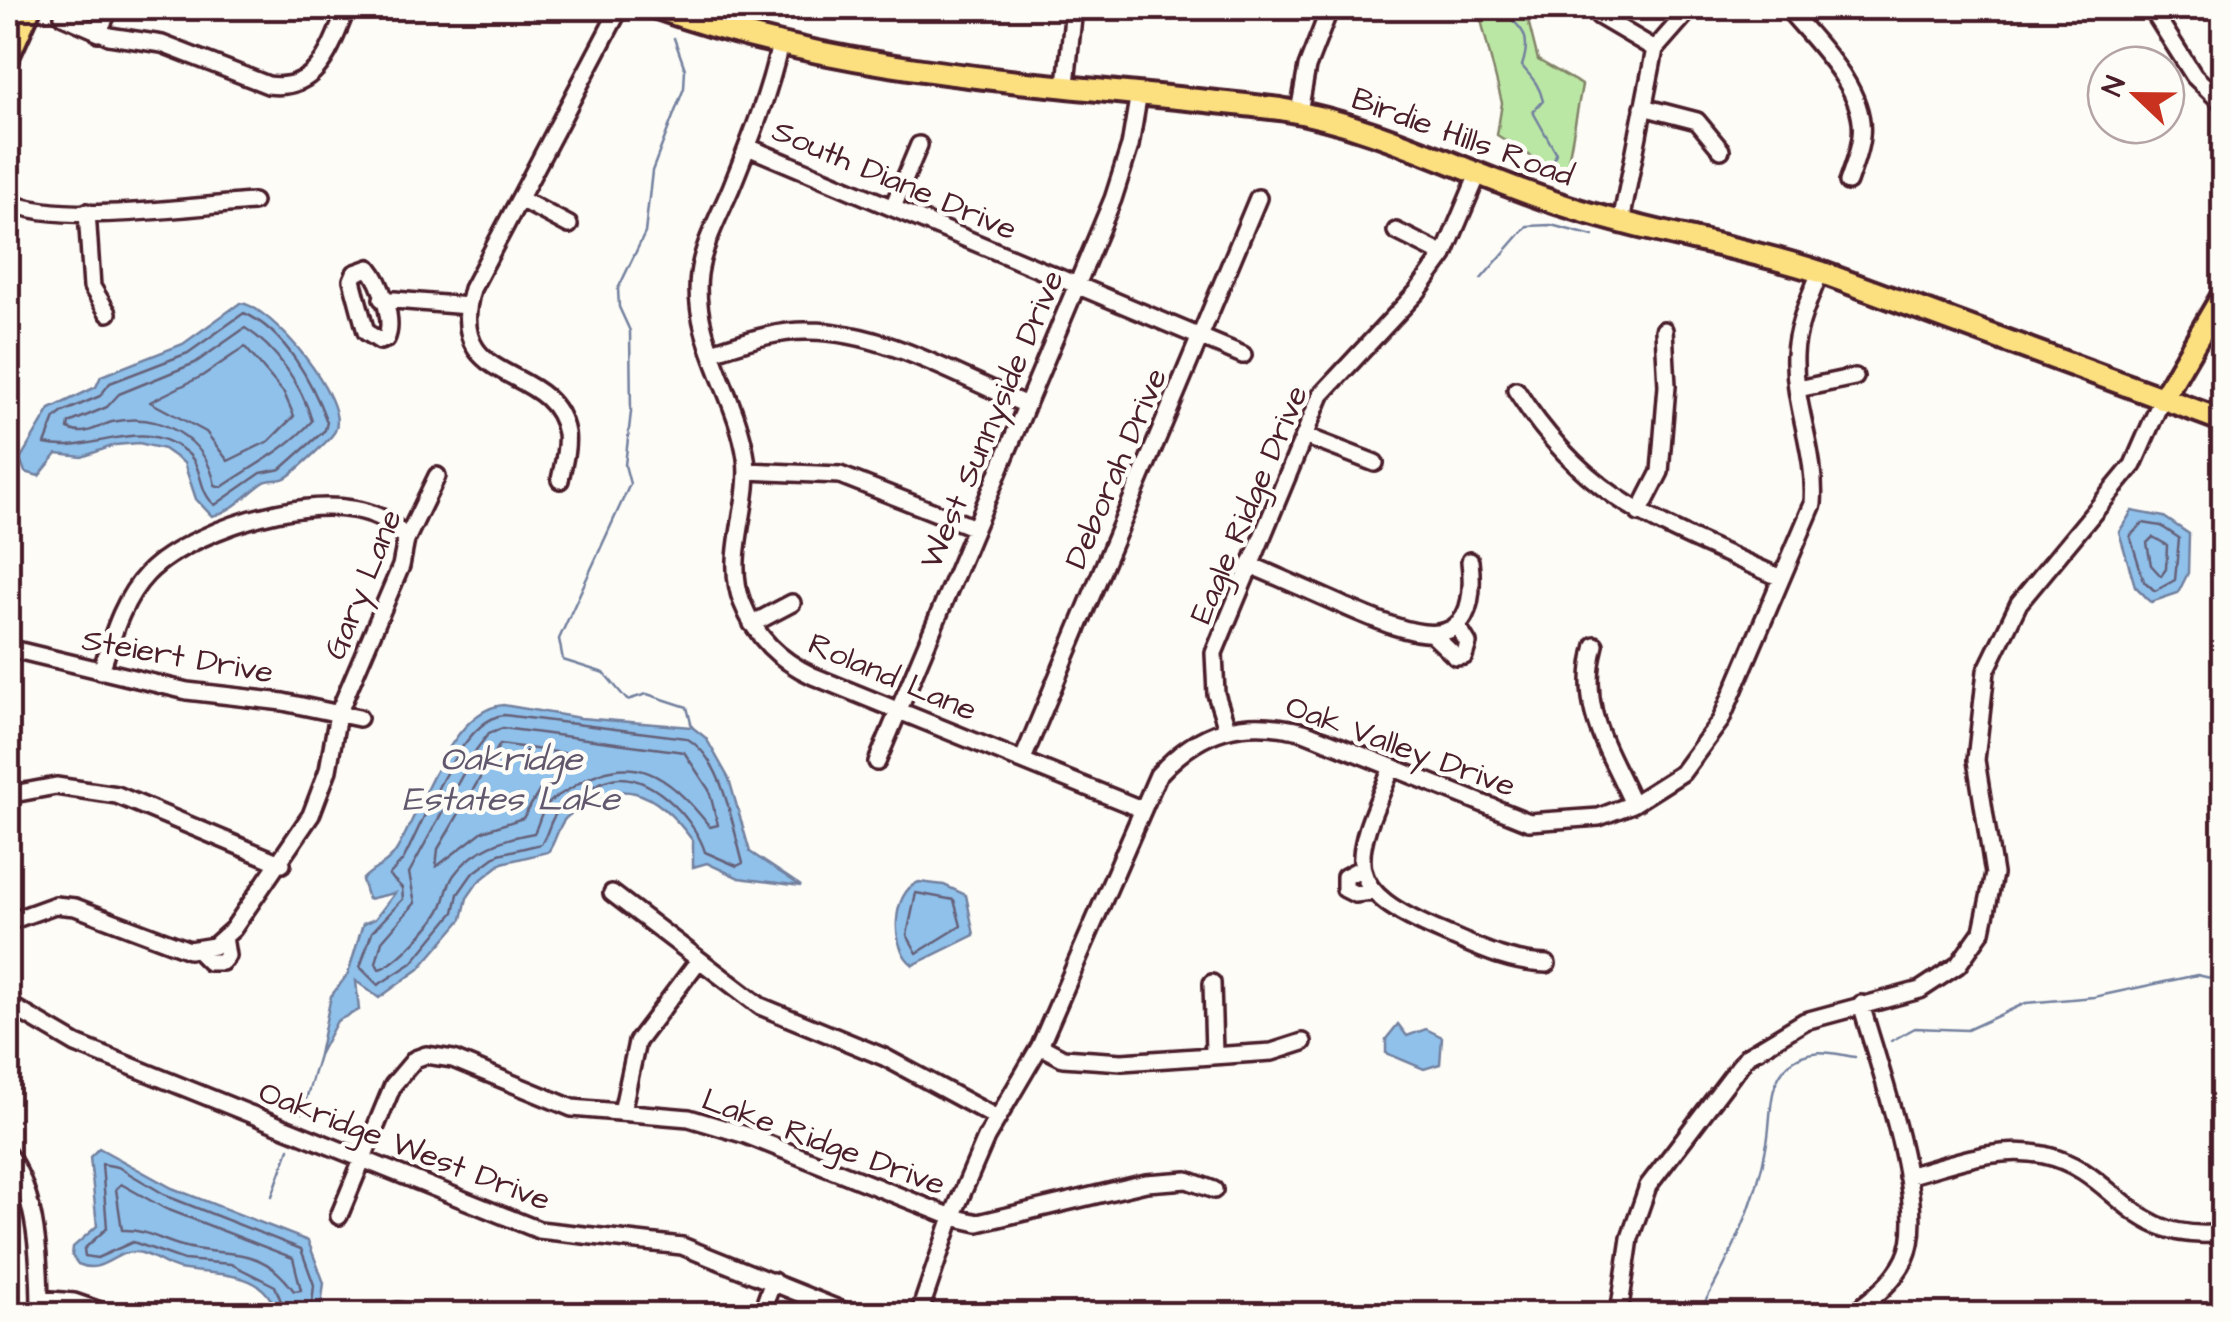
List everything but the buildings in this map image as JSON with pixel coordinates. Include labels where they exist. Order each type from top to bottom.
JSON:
[{"type":"main road","points":[[8,57],[30,8]]},
{"type":"main road","name":"Birdie Hills Road","points":[[657,8],[780,44],[882,63],[1299,112],[1381,133],[1525,193],[1621,222],[1769,255],[1820,272],[2224,421]]},
{"type":"main road","points":[[2162,399],[2224,292]]},
{"type":"street","points":[[98,33],[110,8]]},
{"type":"street","points":[[64,16],[98,33],[162,44],[268,85],[286,87],[300,83],[321,65],[347,8]]},
{"type":"street","points":[[560,480],[566,433],[554,404],[532,384],[490,367],[478,355],[468,324],[468,306],[620,8]]},
{"type":"street","points":[[1066,84],[1074,8]]},
{"type":"street","points":[[1299,112],[1306,68],[1330,8]]},
{"type":"street","points":[[1594,8],[1598,16],[1656,49]]},
{"type":"street","points":[[1621,222],[1656,49],[1691,8]]},
{"type":"street","points":[[1788,8],[1848,86],[1858,106],[1862,134],[1848,182]]},
{"type":"street","points":[[2151,8],[2194,76],[2219,100]]},
{"type":"street","name":"Roland Lane","points":[[780,44],[748,147],[700,274],[699,308],[738,422],[747,471],[736,566],[740,598],[752,624],[777,655],[794,667],[1141,809]]},
{"type":"street","name":"West Sunnyside Drive","points":[[877,762],[1125,167],[1139,92]]},
{"type":"street","points":[[1642,107],[1697,121],[1721,150]]},
{"type":"street","points":[[892,207],[919,145]]},
{"type":"street","name":"South Diane Drive","points":[[748,147],[1243,354]]},
{"type":"street","name":"Eagle Ridge Drive","points":[[1226,726],[1215,686],[1214,653],[1322,395],[1444,256],[1479,172]]},
{"type":"street","name":"Deborah Drive","points":[[1023,760],[1258,198]]},
{"type":"street","points":[[520,199],[569,225]]},
{"type":"street","points":[[8,202],[40,211],[87,212],[253,202]]},
{"type":"street","points":[[87,212],[92,287],[108,313]]},
{"type":"street","points":[[1396,231],[1444,256]]},
{"type":"street","name":"Oak Valley Drive","points":[[920,1314],[952,1217],[997,1118],[1040,1046],[1141,809],[1170,762],[1204,736],[1226,726],[1269,723],[1529,822],[1599,817],[1634,804],[1682,774],[1721,720],[1813,504],[1816,473],[1798,389],[1795,354],[1804,311],[1820,272]]},
{"type":"street","points":[[382,299],[468,306]]},
{"type":"street","points":[[712,352],[768,335],[806,330],[845,333],[1026,405]]},
{"type":"street","points":[[1640,514],[1660,472],[1667,386],[1664,330]]},
{"type":"street","points":[[1798,389],[1856,376]]},
{"type":"street","points":[[1516,390],[1543,433],[1577,469],[1640,514],[1782,578]]},
{"type":"street","points":[[1620,1314],[1630,1238],[1648,1186],[1700,1112],[1747,1056],[1768,1039],[1805,1021],[1920,990],[1958,965],[1982,931],[1994,874],[1976,760],[1986,672],[2019,603],[2133,465],[2162,399]]},
{"type":"street","points":[[1305,436],[1375,463]]},
{"type":"street","points":[[747,471],[840,475],[975,528]]},
{"type":"street","name":"Gary Lane","points":[[8,922],[36,910],[65,906],[170,946],[197,950],[224,937],[282,864],[320,797],[338,714],[401,566],[406,540],[437,476]]},
{"type":"street","points":[[101,671],[136,588],[163,560],[202,537],[264,515],[304,508],[368,515],[401,531],[406,540]]},
{"type":"street","points":[[1434,636],[1457,625],[1466,614],[1473,589],[1470,561]]},
{"type":"street","points":[[1250,565],[1401,630],[1434,636],[1456,658],[1464,656],[1468,643],[1457,625]]},
{"type":"street","points":[[752,624],[792,603]]},
{"type":"street","points":[[1595,645],[1586,678],[1592,714],[1634,804]]},
{"type":"street","name":"Steiert Drive","points":[[8,648],[186,691],[359,718]]},
{"type":"street","points":[[1392,768],[1360,850],[1362,868],[1372,892],[1396,913],[1516,964],[1546,964]]},
{"type":"street","points":[[8,795],[56,786],[118,795],[282,864]]},
{"type":"street","points":[[1362,868],[1345,876],[1345,890],[1354,894],[1372,892]]},
{"type":"street","points":[[612,893],[760,1006],[884,1058],[997,1118]]},
{"type":"street","points":[[622,1112],[636,1042],[699,960]]},
{"type":"street","points":[[1212,983],[1214,1053]]},
{"type":"street","name":"Oakridge West Drive","points":[[8,1004],[76,1044],[539,1230],[682,1246],[851,1314]]},
{"type":"street","points":[[1852,1314],[1887,1284],[1904,1261],[1915,1219],[1861,1004]]},
{"type":"street","points":[[1040,1046],[1063,1058],[1091,1062],[1272,1052],[1303,1042]]},
{"type":"street","name":"Lake Ridge Drive","points":[[338,1216],[393,1085],[406,1066],[426,1055],[453,1058],[572,1108],[689,1118],[746,1134],[952,1217],[997,1222],[1146,1183],[1188,1180],[1214,1190]]},
{"type":"street","points":[[1907,1176],[1994,1154],[2047,1156],[2075,1168],[2153,1226],[2189,1234],[2224,1233]]},
{"type":"street","points":[[8,1155],[24,1187],[40,1306],[74,1302],[108,1314]]},
{"type":"street","points":[[761,1314],[772,1281]]},
{"type":"street","points":[[379,1314],[397,1310],[421,1314]]},
{"type":"green space","points":[[1448,8],[1525,8],[1538,60],[1582,85],[1564,184],[1542,163],[1497,135],[1502,103],[1480,16]]},
{"type":"water","points":[[240,303],[254,308],[288,336],[331,399],[335,431],[289,475],[263,483],[233,507],[212,516],[196,499],[184,463],[164,449],[139,443],[115,445],[82,457],[57,454],[39,476],[25,472],[20,459],[50,409],[96,387],[101,376],[183,344]]},
{"type":"water","points":[[2132,511],[2164,517],[2189,534],[2188,573],[2178,593],[2151,602],[2135,586],[2119,532]]},
{"type":"water","name":"Oakridge Estates Lake","points":[[503,705],[580,718],[692,727],[706,738],[729,779],[750,852],[801,886],[739,878],[707,863],[693,867],[693,841],[665,809],[635,793],[603,795],[564,820],[548,852],[502,863],[478,882],[467,898],[462,919],[419,969],[379,998],[356,981],[359,1010],[337,1021],[319,1055],[331,996],[348,974],[363,924],[375,919],[395,893],[368,899],[362,880],[396,851],[439,765],[467,724],[484,711]]},
{"type":"water","points":[[919,882],[944,885],[966,895],[974,935],[913,965],[900,947],[897,921],[903,897]]},
{"type":"water","points":[[1398,1024],[1407,1036],[1426,1029],[1442,1037],[1440,1064],[1424,1069],[1386,1053],[1386,1039]]},
{"type":"water","points":[[99,1148],[172,1188],[308,1241],[324,1283],[320,1314],[276,1314],[271,1299],[251,1281],[179,1269],[141,1253],[127,1253],[94,1267],[78,1264],[72,1256],[73,1247],[97,1226],[90,1157]]},
{"type":"waterway","points":[[1497,8],[1523,32],[1526,46],[1522,66],[1543,101],[1533,112],[1556,153],[1551,169]]},
{"type":"waterway","points":[[674,38],[685,69],[684,88],[652,171],[645,233],[618,289],[619,307],[630,331],[631,412],[625,465],[630,484],[559,639],[563,660],[604,673],[627,700],[647,694],[687,707],[692,727]]},
{"type":"waterway","points":[[1481,279],[1527,226],[1551,225],[1593,236]]},
{"type":"waterway","points":[[1891,1041],[1915,1028],[1967,1030],[2026,1003],[2094,997],[2197,975],[2224,981]]},
{"type":"waterway","points":[[1698,1314],[1749,1210],[1767,1143],[1774,1090],[1782,1072],[1797,1058],[1813,1053],[1855,1057]]},
{"type":"waterway","points":[[302,1113],[319,1055]]},
{"type":"waterway","points":[[272,1196],[289,1149]]}]
